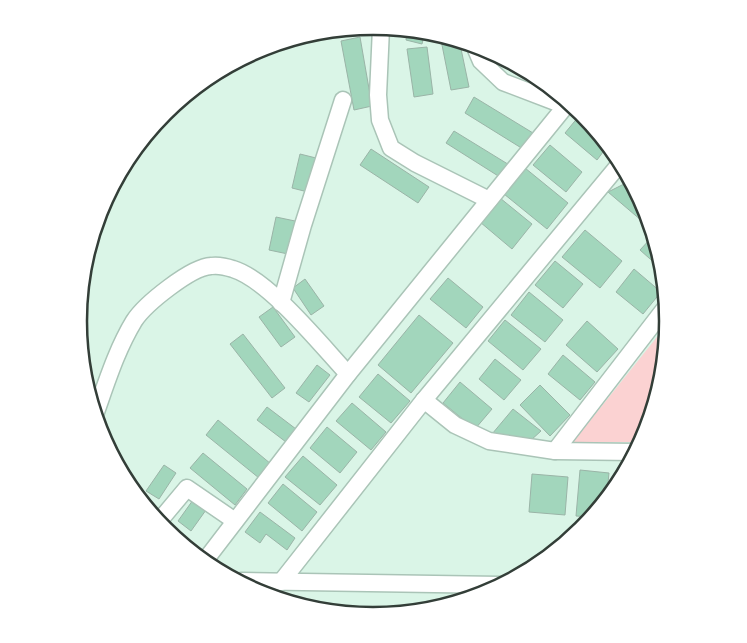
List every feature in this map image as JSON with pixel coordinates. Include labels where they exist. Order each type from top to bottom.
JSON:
[{"type":"street","points":[[381,35],[378,95],[380,120],[391,148],[415,163],[489,200]]},
{"type":"street","points":[[479,55],[481,61],[503,82],[555,100]]},
{"type":"street","points":[[281,303],[303,225],[343,100]]},
{"type":"street","points":[[209,556],[348,374],[564,108]]},
{"type":"street","points":[[281,582],[424,400],[616,168]]},
{"type":"street","points":[[99,403],[110,369],[135,319],[159,295],[181,278],[210,266],[233,269],[256,281],[281,303],[348,374]]},
{"type":"street","points":[[555,451],[660,315]]},
{"type":"street","points":[[424,400],[455,424],[489,441],[555,451],[628,452]]},
{"type":"street","points":[[164,516],[188,488],[235,522]]},
{"type":"street","points":[[254,581],[486,585]]},
{"type":"shaded area","points":[[659,334],[658,359],[650,396],[645,414],[633,442],[573,442]]},
{"type":"building","points":[[360,37],[372,106],[354,110],[341,41]]},
{"type":"building","points":[[406,37],[423,40],[422,44],[406,40]]},
{"type":"building","points":[[442,44],[461,49],[469,87],[451,90]]},
{"type":"building","points":[[427,47],[433,94],[414,97],[407,49]]},
{"type":"building","points":[[474,97],[533,133],[523,149],[465,113]]},
{"type":"building","points":[[576,119],[604,151],[597,160],[565,133]]},
{"type":"building","points":[[454,131],[511,166],[503,179],[446,143]]},
{"type":"building","points":[[550,145],[582,172],[566,192],[533,165]]},
{"type":"building","points":[[371,149],[429,187],[418,203],[360,165]]},
{"type":"building","points":[[300,154],[316,158],[308,192],[292,188]]},
{"type":"building","points":[[525,168],[568,203],[547,229],[504,194]]},
{"type":"building","points":[[625,184],[642,221],[608,192]]},
{"type":"building","points":[[500,198],[532,224],[512,249],[480,222]]},
{"type":"building","points":[[276,217],[295,221],[288,254],[269,250]]},
{"type":"building","points":[[585,230],[622,261],[600,288],[562,257]]},
{"type":"building","points":[[648,241],[653,262],[640,250]]},
{"type":"building","points":[[555,261],[583,284],[563,308],[535,285]]},
{"type":"building","points":[[634,269],[658,290],[659,295],[643,314],[616,292]]},
{"type":"building","points":[[448,278],[483,307],[466,328],[430,299]]},
{"type":"building","points":[[305,279],[324,306],[311,315],[293,288]]},
{"type":"building","points":[[529,292],[563,320],[545,342],[511,315]]},
{"type":"building","points":[[273,307],[295,337],[281,347],[259,317]]},
{"type":"building","points":[[419,315],[453,343],[411,393],[378,365]]},
{"type":"building","points":[[505,320],[541,349],[523,370],[488,341]]},
{"type":"building","points":[[587,321],[618,349],[597,372],[566,345]]},
{"type":"building","points":[[243,334],[285,388],[272,398],[230,344]]},
{"type":"building","points":[[563,355],[595,382],[580,400],[548,374]]},
{"type":"building","points":[[495,359],[521,380],[504,400],[479,379]]},
{"type":"building","points":[[317,365],[330,375],[309,402],[296,393]]},
{"type":"building","points":[[378,374],[410,401],[391,423],[359,397]]},
{"type":"building","points":[[460,382],[492,409],[475,429],[443,403]]},
{"type":"building","points":[[540,385],[570,415],[550,436],[520,405]]},
{"type":"building","points":[[352,403],[386,432],[371,450],[336,421]]},
{"type":"building","points":[[267,407],[296,429],[286,442],[257,420]]},
{"type":"building","points":[[513,409],[541,431],[530,441],[492,434]]},
{"type":"building","points":[[218,420],[271,464],[259,478],[206,435]]},
{"type":"building","points":[[327,427],[357,452],[340,473],[310,448]]},
{"type":"building","points":[[203,453],[247,489],[235,505],[190,468]]},
{"type":"building","points":[[303,456],[337,485],[320,505],[285,477]]},
{"type":"building","points":[[164,465],[176,473],[159,499],[146,491]]},
{"type":"building","points":[[580,470],[609,473],[608,487],[601,496],[583,516],[576,516]]},
{"type":"building","points":[[532,474],[568,477],[565,515],[529,512]]},
{"type":"building","points":[[283,484],[317,512],[302,531],[268,503]]},
{"type":"building","points":[[193,500],[206,510],[191,531],[178,521]]},
{"type":"building","points":[[260,512],[295,538],[287,550],[266,534],[260,543],[245,532]]}]
